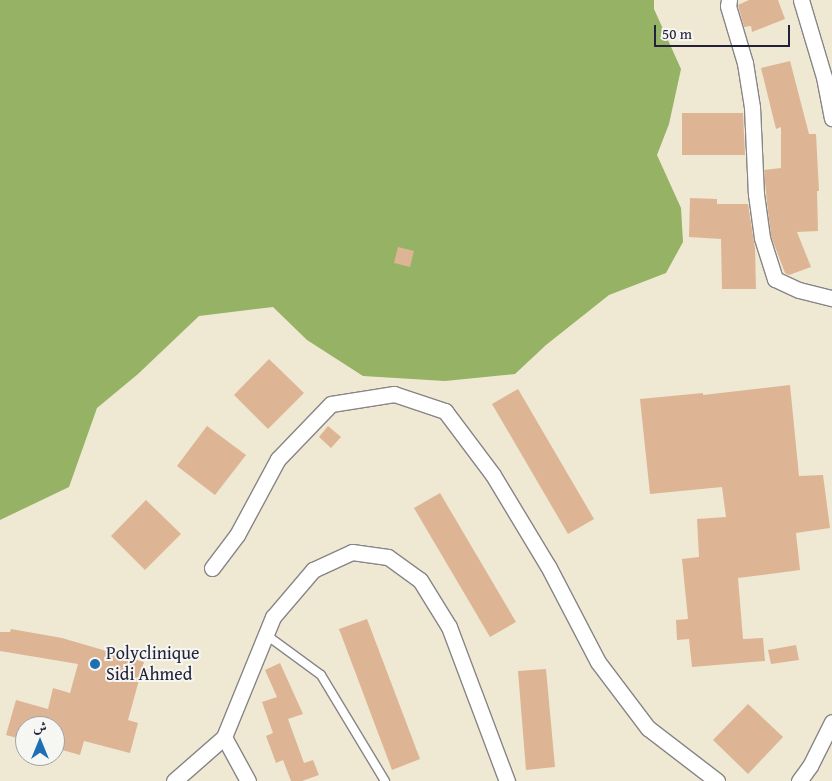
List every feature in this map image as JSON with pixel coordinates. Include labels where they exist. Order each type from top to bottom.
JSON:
[{"type":"street","points":[[729,0],[728,6],[745,63],[752,107],[756,194],[762,238],[775,279],[799,290],[832,298]]},
{"type":"street","points":[[801,0],[824,77],[832,118]]},
{"type":"street","points":[[212,568],[237,535],[278,459],[331,404],[394,394],[446,411],[493,475],[548,566],[598,662],[648,728],[717,781]]},
{"type":"street","points":[[174,781],[224,737],[272,618],[313,570],[352,552],[388,557],[420,580],[449,627],[507,781]]},
{"type":"street","points":[[798,781],[810,766],[832,722]]},
{"type":"street","points":[[224,737],[248,781]]},
{"type":"lane","points":[[266,634],[321,675],[385,781]]},
{"type":"green space","points":[[0,0],[654,0],[654,9],[681,69],[669,124],[657,155],[681,208],[683,242],[666,273],[609,295],[546,345],[515,374],[445,381],[363,376],[307,340],[273,307],[199,316],[138,374],[97,408],[69,487],[0,520]]},
{"type":"building","points":[[749,0],[778,0],[785,19],[752,32],[751,26],[744,27],[738,5]]},
{"type":"building","points":[[790,61],[809,134],[816,134],[819,191],[817,191],[818,231],[797,232],[811,267],[789,275],[785,273],[771,236],[764,170],[781,168],[781,127],[776,129],[761,68]]},
{"type":"building","points":[[682,113],[743,113],[745,155],[682,155]]},
{"type":"building","points":[[690,198],[717,199],[717,204],[748,204],[755,248],[756,289],[722,289],[721,239],[689,237]]},
{"type":"building","points":[[398,247],[414,251],[410,267],[394,263]]},
{"type":"building","points":[[269,359],[304,393],[268,429],[234,395]]},
{"type":"building","points":[[790,385],[799,476],[823,475],[830,528],[796,533],[800,570],[738,578],[743,639],[763,638],[765,661],[692,667],[689,639],[677,640],[676,620],[688,619],[682,559],[699,557],[697,519],[726,517],[722,487],[650,494],[640,399],[703,393],[703,395]]},
{"type":"building","points":[[518,389],[594,519],[568,534],[492,404]]},
{"type":"building","points":[[207,426],[246,455],[215,495],[177,466]]},
{"type":"building","points":[[328,426],[341,437],[331,448],[319,437]]},
{"type":"building","points":[[440,493],[516,622],[490,637],[414,508]]},
{"type":"building","points":[[146,500],[181,534],[145,570],[111,536]]},
{"type":"building","points":[[367,619],[420,759],[392,770],[339,629]]},
{"type":"building","points":[[11,629],[62,638],[144,662],[128,720],[138,723],[130,753],[84,741],[80,755],[65,751],[65,716],[15,716],[15,737],[6,735],[16,700],[48,709],[53,688],[70,693],[78,664],[0,651],[0,632],[10,632]]},
{"type":"building","points":[[796,645],[799,660],[771,664],[768,650]]},
{"type":"building","points":[[280,663],[303,714],[288,719],[304,763],[313,760],[319,775],[302,781],[291,781],[283,760],[276,763],[266,736],[273,733],[262,702],[277,697],[265,670]]},
{"type":"building","points":[[546,669],[555,767],[526,770],[518,671]]},
{"type":"building","points":[[748,704],[783,737],[748,774],[713,740]]},
{"type":"place","name":"Polyclinique Sidi Ahmed","points":[[95,664]]}]
